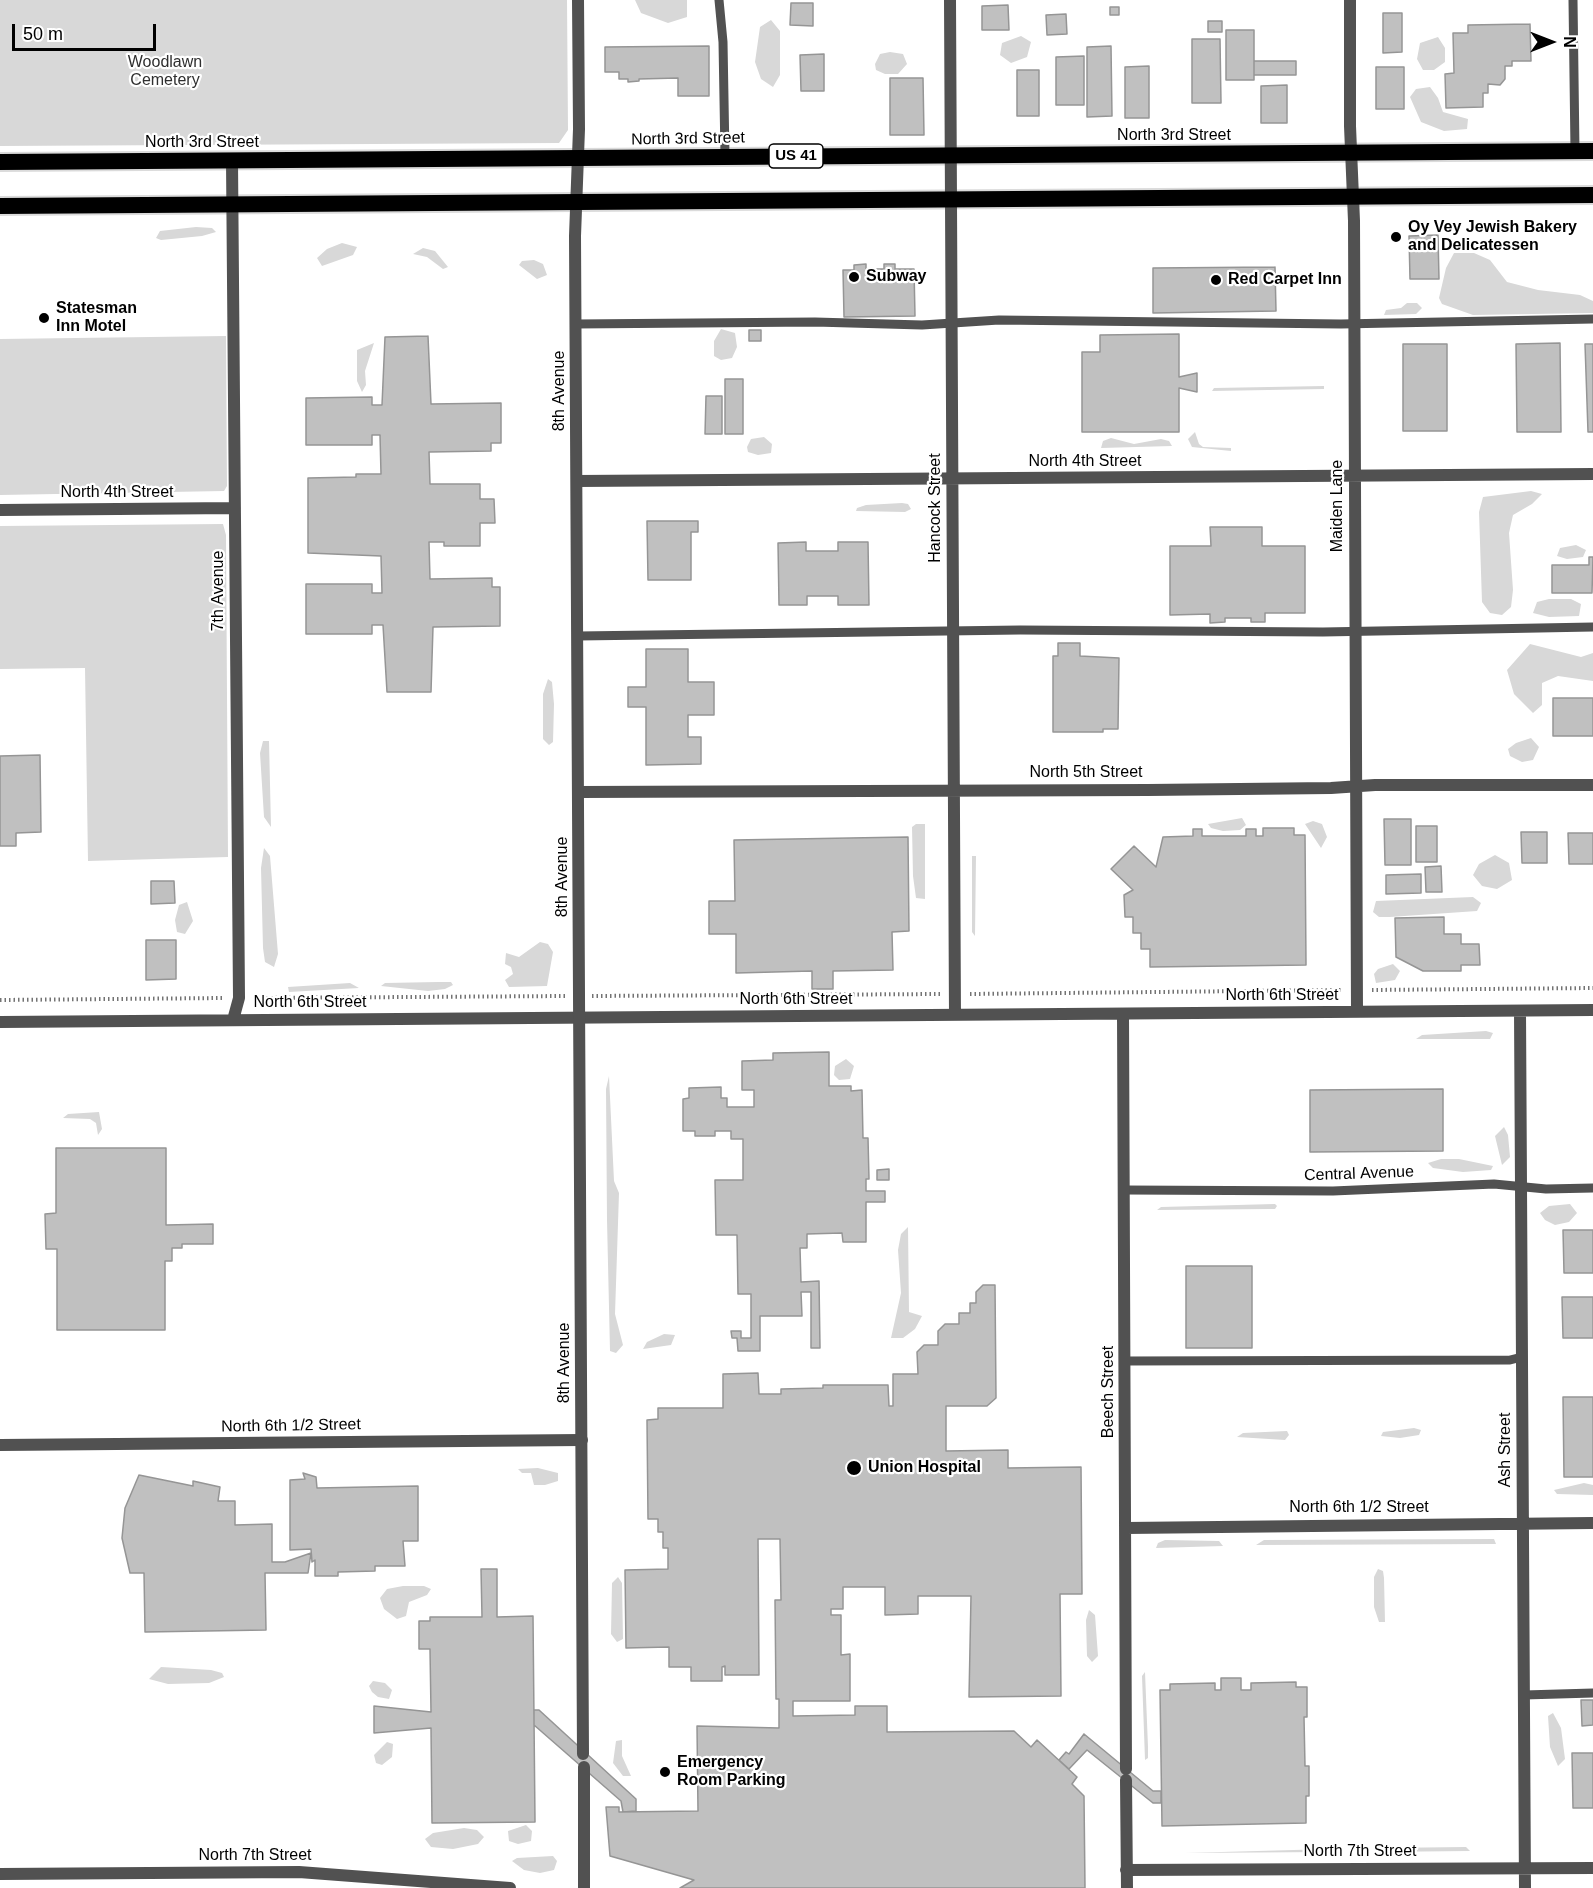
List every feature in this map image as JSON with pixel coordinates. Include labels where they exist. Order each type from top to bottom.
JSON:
[{"type":"highway","name":"North 3rd Street","points":[[0,162],[1593,151]]},
{"type":"highway","points":[[0,206],[1593,195]]},
{"type":"street","name":"8th Avenue","points":[[578,0],[576,324],[584,1888]]},
{"type":"street","name":"Hancock Street","points":[[950,0],[955,1015]]},
{"type":"street","name":"Maiden Lane","points":[[1350,0],[1357,1012]]},
{"type":"street","name":"7th Avenue","points":[[232,160],[239,998],[232,1020]]},
{"type":"street","name":"North 4th Street","points":[[577,481],[1593,474]]},
{"type":"street","name":"North 4th Street","points":[[0,510],[235,508]]},
{"type":"street","name":"North 5th Street","points":[[579,792],[1593,785]]},
{"type":"street","name":"North 6th Street","points":[[0,1022],[1593,1010]]},
{"type":"street","name":"Ash Street","points":[[1520,1011],[1525,1888]]},
{"type":"street","name":"Beech Street","points":[[1123,1014],[1126,1888]]},
{"type":"street","name":"North 6th 1/2 Street","points":[[0,1445],[582,1440]]},
{"type":"street","name":"North 6th 1/2 Street","points":[[1126,1528],[1593,1523]]},
{"type":"street","name":"North 7th Street","points":[[1126,1870],[1593,1868]]},
{"type":"street","name":"North 7th Street","points":[[0,1874],[316,1873],[510,1888]]},
{"type":"lane","points":[[719,0],[723,42],[725,156]]},
{"type":"lane","points":[[1573,0],[1575,151]]},
{"type":"lane","points":[[576,324],[952,325],[999,320],[1203,324],[1593,319]]},
{"type":"lane","points":[[578,636],[954,631],[1355,631],[1593,627]]},
{"type":"lane","name":"Central Avenue","points":[[1125,1190],[1333,1191],[1494,1184],[1546,1189],[1593,1188]]},
{"type":"lane","points":[[1125,1361],[1510,1360],[1522,1357]]},
{"type":"lane","points":[[1524,1695],[1593,1693]]},
{"type":"path","points":[[0,1000],[1593,988]]},
{"type":"green space","name":"Woodlawn Cemetery","points":[[0,0],[567,0],[568,130],[559,143],[0,146]]},
{"type":"green space","points":[[635,0],[687,0],[687,17],[668,23],[641,13]]},
{"type":"green space","points":[[771,20],[780,31],[780,75],[773,87],[761,79],[755,62],[760,27]]},
{"type":"green space","points":[[1021,36],[1031,42],[1027,57],[1011,63],[1000,55],[1002,43]]},
{"type":"green space","points":[[1438,37],[1445,48],[1445,62],[1434,70],[1423,70],[1417,59],[1420,43]]},
{"type":"green space","points":[[890,52],[903,54],[907,64],[898,74],[885,74],[876,70],[875,64],[880,54]]},
{"type":"green space","points":[[1430,87],[1438,98],[1443,112],[1468,119],[1467,129],[1444,131],[1421,122],[1410,97],[1416,89]]},
{"type":"green space","points":[[196,227],[212,228],[216,232],[202,236],[161,240],[156,238],[160,231]]},
{"type":"green space","points":[[342,243],[357,247],[353,255],[322,266],[317,258],[327,249]]},
{"type":"green space","points":[[423,248],[435,251],[448,267],[443,269],[427,257],[413,254]]},
{"type":"green space","points":[[1454,253],[1474,253],[1490,260],[1507,282],[1538,290],[1580,295],[1593,301],[1593,313],[1473,315],[1442,304],[1439,298],[1446,268]]},
{"type":"green space","points":[[534,260],[543,264],[547,275],[537,279],[519,265],[522,261]]},
{"type":"green space","points":[[1407,303],[1417,303],[1422,308],[1416,314],[1384,315],[1386,310],[1401,308]]},
{"type":"green space","points":[[721,329],[735,333],[737,347],[732,358],[721,360],[714,356],[714,341]]},
{"type":"green space","points":[[226,336],[227,486],[224,491],[0,495],[0,339]]},
{"type":"green space","points":[[374,343],[365,371],[366,385],[362,392],[357,381],[357,350]]},
{"type":"green space","points":[[1324,386],[1324,389],[1212,391],[1214,388]]},
{"type":"green space","points":[[1195,432],[1199,444],[1203,447],[1231,448],[1231,451],[1192,447],[1188,439]]},
{"type":"green space","points":[[764,437],[772,444],[771,453],[758,455],[748,452],[747,447],[751,439]]},
{"type":"green space","points":[[1111,438],[1134,444],[1161,439],[1169,441],[1172,446],[1101,448],[1103,441]]},
{"type":"green space","points":[[1531,491],[1542,494],[1532,504],[1513,515],[1509,533],[1513,590],[1511,607],[1502,615],[1490,613],[1482,602],[1479,512],[1483,497]]},
{"type":"green space","points":[[908,504],[911,509],[905,512],[856,511],[857,508],[866,505]]},
{"type":"green space","points":[[223,524],[226,535],[228,857],[88,861],[85,668],[0,669],[0,526]]},
{"type":"green space","points":[[1576,545],[1586,550],[1583,557],[1567,559],[1557,556],[1560,548]]},
{"type":"green space","points":[[1549,599],[1571,599],[1581,604],[1579,616],[1549,617],[1533,613],[1537,602]]},
{"type":"green space","points":[[1530,644],[1581,657],[1593,653],[1593,681],[1558,676],[1542,683],[1542,705],[1533,713],[1514,694],[1507,670]]},
{"type":"green space","points":[[548,679],[552,682],[554,704],[553,742],[549,745],[543,739],[543,694]]},
{"type":"green space","points":[[1531,738],[1539,747],[1533,760],[1522,762],[1510,756],[1508,749],[1516,743]]},
{"type":"green space","points":[[263,741],[269,741],[271,827],[264,817],[260,753]]},
{"type":"green space","points":[[1242,818],[1246,825],[1240,830],[1223,831],[1211,828],[1208,824]]},
{"type":"green space","points":[[1313,821],[1322,824],[1327,837],[1321,848],[1305,824]]},
{"type":"green space","points":[[916,824],[925,824],[925,899],[916,898],[913,876],[912,827]]},
{"type":"green space","points":[[264,848],[270,856],[278,954],[274,967],[265,962],[263,948],[261,868]]},
{"type":"green space","points":[[1495,855],[1509,863],[1512,880],[1497,889],[1482,886],[1473,875],[1479,864]]},
{"type":"green space","points":[[972,856],[976,856],[975,936],[972,932]]},
{"type":"green space","points":[[1473,897],[1481,903],[1477,911],[1390,917],[1379,917],[1373,912],[1376,901]]},
{"type":"green space","points":[[187,902],[193,921],[185,934],[177,932],[175,920],[179,905]]},
{"type":"green space","points":[[540,942],[548,944],[553,952],[547,986],[509,987],[505,980],[513,974],[511,967],[505,964],[506,953],[519,957]]},
{"type":"green space","points":[[1393,964],[1400,971],[1395,980],[1376,983],[1374,974],[1378,969]]},
{"type":"green space","points":[[451,982],[453,985],[445,989],[428,991],[381,986],[385,983]]},
{"type":"green space","points":[[350,983],[359,988],[289,992],[288,987]]},
{"type":"green space","points":[[1486,1031],[1493,1033],[1490,1039],[1416,1039],[1422,1035]]},
{"type":"green space","points":[[846,1059],[854,1066],[850,1079],[839,1080],[834,1075],[835,1066]]},
{"type":"green space","points":[[609,1076],[614,1181],[619,1193],[615,1314],[623,1345],[616,1353],[610,1351],[606,1089]]},
{"type":"green space","points":[[99,1112],[102,1129],[98,1135],[96,1123],[90,1119],[63,1118],[68,1114]]},
{"type":"green space","points":[[1504,1127],[1508,1135],[1510,1157],[1502,1165],[1495,1136]]},
{"type":"green space","points":[[1441,1159],[1459,1159],[1493,1166],[1491,1170],[1463,1172],[1433,1168],[1428,1163]]},
{"type":"green space","points":[[1275,1204],[1277,1206],[1275,1209],[1157,1210],[1161,1207]]},
{"type":"green space","points":[[1570,1204],[1577,1213],[1569,1222],[1555,1225],[1545,1220],[1540,1213],[1549,1206]]},
{"type":"green space","points":[[908,1227],[909,1312],[922,1316],[915,1329],[903,1338],[891,1338],[901,1293],[898,1250],[901,1234]]},
{"type":"green space","points":[[664,1334],[675,1335],[671,1345],[643,1349],[647,1342]]},
{"type":"green space","points":[[1414,1428],[1421,1430],[1419,1435],[1400,1438],[1381,1436],[1383,1432]]},
{"type":"green space","points":[[1287,1431],[1289,1435],[1285,1440],[1237,1437],[1243,1433]]},
{"type":"green space","points":[[538,1468],[558,1473],[558,1481],[545,1485],[534,1485],[531,1473],[522,1473],[518,1469]]},
{"type":"green space","points":[[1584,1483],[1593,1485],[1593,1495],[1557,1494],[1554,1490]]},
{"type":"green space","points":[[1494,1539],[1496,1544],[1256,1545],[1264,1540]]},
{"type":"green space","points":[[1165,1540],[1219,1541],[1223,1546],[1156,1548],[1158,1543]]},
{"type":"green space","points":[[1378,1569],[1383,1571],[1384,1578],[1385,1622],[1379,1622],[1374,1607],[1374,1577]]},
{"type":"green space","points":[[618,1577],[622,1583],[623,1639],[617,1642],[611,1634],[612,1583]]},
{"type":"green space","points":[[424,1586],[431,1589],[427,1595],[409,1602],[406,1616],[397,1619],[384,1609],[380,1598],[387,1589]]},
{"type":"green space","points":[[1089,1610],[1095,1615],[1098,1656],[1092,1662],[1087,1656],[1086,1620]]},
{"type":"green space","points":[[161,1667],[211,1670],[222,1673],[224,1677],[209,1683],[168,1684],[149,1679]]},
{"type":"green space","points":[[1145,1672],[1148,1758],[1145,1760],[1142,1676]]},
{"type":"green space","points":[[373,1681],[385,1683],[392,1690],[389,1699],[378,1697],[372,1692],[369,1686]]},
{"type":"green space","points":[[1553,1713],[1561,1728],[1565,1759],[1558,1766],[1550,1747],[1548,1716]]},
{"type":"green space","points":[[622,1740],[622,1756],[631,1776],[623,1776],[613,1763],[616,1741]]},
{"type":"green space","points":[[387,1742],[393,1744],[392,1757],[382,1765],[376,1763],[374,1755]]},
{"type":"green space","points":[[526,1825],[532,1831],[531,1841],[518,1844],[509,1841],[508,1831]]},
{"type":"green space","points":[[464,1828],[477,1830],[484,1837],[478,1844],[453,1849],[431,1847],[425,1839],[433,1833]]},
{"type":"green space","points":[[1466,1847],[1470,1851],[1373,1852],[1383,1848]]},
{"type":"green space","points":[[1330,1849],[1331,1852],[1185,1853]]},
{"type":"green space","points":[[553,1856],[557,1861],[554,1870],[540,1873],[524,1870],[512,1861],[517,1858]]},
{"type":"building","points":[[791,3],[813,3],[813,26],[790,25]]},
{"type":"building","points":[[1008,5],[1009,30],[982,30],[982,6]]},
{"type":"building","points":[[1110,7],[1119,7],[1119,15],[1110,15]]},
{"type":"building","points":[[1383,13],[1402,13],[1402,52],[1383,53]]},
{"type":"building","points":[[1066,14],[1067,34],[1047,35],[1046,15]]},
{"type":"building","points":[[1208,21],[1222,21],[1222,32],[1208,32]]},
{"type":"building","points":[[1530,24],[1531,61],[1512,61],[1512,66],[1505,66],[1505,79],[1500,85],[1488,84],[1488,93],[1483,93],[1483,107],[1446,108],[1445,74],[1454,73],[1453,33],[1468,33],[1468,25]]},
{"type":"building","points":[[1226,30],[1254,30],[1254,80],[1226,80]]},
{"type":"building","points":[[1192,39],[1220,39],[1221,103],[1192,103]]},
{"type":"building","points":[[709,46],[709,96],[678,96],[678,78],[639,79],[639,81],[628,82],[628,79],[619,79],[619,72],[605,72],[605,47]]},
{"type":"building","points":[[1111,46],[1112,116],[1087,117],[1087,47]]},
{"type":"building","points":[[824,54],[824,91],[801,91],[800,55]]},
{"type":"building","points":[[1084,56],[1084,105],[1056,105],[1056,57]]},
{"type":"building","points":[[1254,61],[1296,61],[1296,75],[1254,75]]},
{"type":"building","points":[[1149,66],[1149,118],[1125,118],[1125,67]]},
{"type":"building","points":[[1376,67],[1404,67],[1404,109],[1376,109]]},
{"type":"building","points":[[1017,70],[1039,70],[1039,116],[1017,116]]},
{"type":"building","points":[[890,78],[923,78],[924,135],[890,135]]},
{"type":"building","points":[[1287,85],[1287,123],[1261,123],[1261,86]]},
{"type":"building","points":[[1438,235],[1439,279],[1410,279],[1409,236]]},
{"type":"building","points":[[866,264],[866,269],[884,269],[884,264],[895,264],[895,269],[914,269],[915,316],[844,317],[843,270],[854,270],[854,265]]},
{"type":"building","points":[[1275,267],[1276,311],[1153,313],[1153,268]]},
{"type":"building","points":[[749,330],[761,330],[761,341],[749,341]]},
{"type":"building","points":[[1179,334],[1179,377],[1197,373],[1197,392],[1179,388],[1179,432],[1082,432],[1082,352],[1100,352],[1100,335]]},
{"type":"building","points":[[428,336],[431,404],[501,403],[501,443],[491,443],[491,451],[429,452],[430,484],[480,484],[480,499],[494,499],[495,523],[480,523],[480,546],[444,546],[444,542],[429,542],[430,579],[492,578],[492,587],[500,587],[500,626],[433,627],[431,692],[387,692],[383,625],[372,625],[372,634],[306,634],[306,584],[372,584],[372,593],[382,593],[381,556],[308,553],[308,478],[381,474],[380,435],[372,435],[372,445],[306,445],[306,398],[372,397],[372,405],[382,405],[385,337]]},
{"type":"building","points":[[1560,343],[1561,432],[1517,432],[1516,344]]},
{"type":"building","points":[[1403,344],[1447,344],[1447,431],[1403,431]]},
{"type":"building","points":[[1585,344],[1593,344],[1593,432],[1588,432]]},
{"type":"building","points":[[725,379],[743,379],[743,434],[725,434]]},
{"type":"building","points":[[706,396],[722,396],[722,434],[705,434]]},
{"type":"building","points":[[647,521],[698,521],[698,532],[691,532],[691,580],[648,580]]},
{"type":"building","points":[[1210,527],[1262,527],[1262,546],[1305,546],[1305,613],[1265,613],[1265,622],[1251,622],[1251,618],[1225,618],[1225,622],[1210,623],[1210,614],[1170,615],[1170,546],[1211,546]]},
{"type":"building","points":[[806,542],[806,551],[838,551],[838,542],[868,542],[869,605],[838,605],[838,596],[807,596],[807,605],[779,605],[778,543]]},
{"type":"building","points":[[1589,557],[1593,557],[1592,593],[1552,593],[1552,565],[1589,565]]},
{"type":"building","points":[[1058,643],[1080,643],[1080,656],[1119,658],[1118,729],[1103,729],[1103,732],[1053,732],[1053,656],[1058,656]]},
{"type":"building","points":[[646,649],[688,649],[688,682],[714,682],[714,715],[688,715],[688,737],[701,737],[701,764],[646,765],[646,707],[628,707],[628,687],[646,687]]},
{"type":"building","points":[[1553,698],[1593,698],[1593,736],[1553,736]]},
{"type":"building","points":[[40,755],[41,832],[16,833],[16,846],[0,846],[0,756]]},
{"type":"building","points":[[1384,819],[1411,819],[1411,865],[1385,865]]},
{"type":"building","points":[[1416,826],[1437,826],[1437,862],[1416,862]]},
{"type":"building","points":[[1263,828],[1294,828],[1294,835],[1305,835],[1306,965],[1150,967],[1150,949],[1141,949],[1141,933],[1133,933],[1133,917],[1125,917],[1124,895],[1133,890],[1111,869],[1134,846],[1156,867],[1163,837],[1193,836],[1193,829],[1202,829],[1202,836],[1246,836],[1246,829],[1256,829],[1256,836],[1263,836]]},
{"type":"building","points":[[1521,832],[1547,832],[1547,863],[1522,863]]},
{"type":"building","points":[[1568,833],[1593,833],[1593,864],[1569,864]]},
{"type":"building","points":[[908,837],[909,931],[892,932],[893,970],[833,971],[833,989],[812,989],[812,971],[736,973],[736,934],[709,934],[709,901],[735,901],[734,840]]},
{"type":"building","points":[[1441,866],[1442,892],[1426,892],[1425,867]]},
{"type":"building","points":[[1421,874],[1421,893],[1386,894],[1386,875]]},
{"type":"building","points":[[151,881],[174,881],[175,903],[151,904]]},
{"type":"building","points":[[1444,917],[1444,934],[1461,934],[1461,944],[1479,944],[1480,965],[1461,965],[1461,971],[1423,971],[1396,957],[1395,918]]},
{"type":"building","points":[[146,940],[176,940],[176,979],[146,980]]},
{"type":"building","points":[[829,1052],[829,1086],[851,1086],[851,1091],[862,1090],[863,1138],[868,1138],[869,1179],[866,1179],[866,1191],[885,1191],[885,1202],[866,1202],[866,1242],[843,1242],[842,1233],[807,1234],[807,1248],[800,1248],[801,1282],[819,1281],[820,1348],[811,1348],[811,1292],[801,1292],[802,1316],[760,1316],[760,1351],[738,1351],[737,1338],[732,1338],[731,1331],[741,1331],[741,1338],[751,1338],[751,1294],[738,1294],[737,1235],[716,1235],[715,1180],[743,1180],[743,1139],[731,1139],[731,1131],[715,1131],[715,1136],[695,1136],[695,1131],[683,1131],[683,1099],[689,1098],[689,1088],[721,1087],[721,1098],[727,1098],[727,1107],[754,1107],[754,1090],[742,1090],[742,1061],[773,1060],[773,1053]]},
{"type":"building","points":[[1443,1089],[1443,1151],[1310,1152],[1310,1090]]},
{"type":"building","points":[[56,1148],[166,1148],[166,1225],[213,1224],[213,1244],[182,1244],[182,1248],[172,1248],[172,1261],[165,1261],[165,1330],[57,1330],[57,1249],[46,1249],[45,1214],[56,1213]]},
{"type":"building","points":[[889,1169],[889,1180],[877,1180],[877,1170]]},
{"type":"building","points":[[1563,1230],[1593,1230],[1593,1273],[1564,1273]]},
{"type":"building","points":[[1186,1266],[1252,1266],[1252,1348],[1186,1348]]},
{"type":"building","name":"Union Hospital","points":[[983,1285],[995,1285],[996,1398],[987,1406],[946,1406],[946,1451],[1008,1450],[1008,1468],[1081,1467],[1082,1594],[1060,1594],[1061,1696],[969,1697],[971,1596],[918,1596],[918,1614],[885,1615],[885,1587],[843,1587],[843,1609],[831,1609],[831,1615],[841,1615],[841,1655],[850,1654],[850,1701],[793,1701],[793,1716],[855,1715],[855,1706],[887,1706],[887,1732],[1014,1731],[1031,1747],[1037,1740],[1077,1777],[1072,1784],[1084,1796],[1085,1888],[680,1888],[694,1880],[610,1856],[606,1807],[619,1807],[619,1812],[698,1811],[697,1726],[779,1728],[779,1699],[776,1699],[775,1600],[781,1600],[780,1539],[758,1539],[759,1675],[725,1675],[725,1666],[722,1667],[722,1681],[691,1681],[691,1667],[669,1667],[669,1647],[626,1648],[625,1570],[668,1569],[668,1548],[663,1548],[663,1532],[658,1532],[658,1519],[648,1519],[647,1420],[658,1419],[658,1408],[723,1408],[723,1374],[758,1373],[759,1394],[781,1394],[781,1389],[823,1388],[823,1385],[888,1385],[889,1406],[893,1406],[893,1374],[918,1374],[917,1352],[924,1345],[938,1345],[938,1331],[945,1324],[959,1324],[959,1313],[970,1313],[970,1303],[976,1303],[976,1292]]},
{"type":"building","points":[[1562,1297],[1593,1297],[1593,1338],[1563,1338]]},
{"type":"building","points":[[1563,1397],[1593,1397],[1593,1477],[1564,1477]]},
{"type":"building","points":[[303,1473],[316,1477],[317,1488],[418,1486],[418,1541],[403,1541],[405,1566],[375,1566],[375,1571],[338,1572],[338,1576],[315,1576],[315,1560],[312,1562],[311,1549],[290,1550],[290,1480],[305,1479]]},
{"type":"building","points":[[139,1475],[193,1486],[193,1481],[220,1487],[218,1501],[235,1501],[235,1525],[272,1524],[272,1562],[285,1562],[311,1553],[308,1573],[265,1573],[266,1630],[145,1632],[144,1573],[130,1573],[122,1538],[125,1508]]},
{"type":"building","points":[[481,1569],[497,1569],[497,1617],[533,1616],[535,1822],[432,1823],[431,1728],[374,1733],[374,1706],[431,1712],[430,1649],[419,1649],[419,1621],[430,1621],[430,1617],[482,1617]]},
{"type":"building","points":[[1221,1678],[1241,1678],[1241,1690],[1251,1690],[1251,1683],[1296,1682],[1296,1687],[1307,1687],[1307,1717],[1304,1717],[1305,1766],[1309,1766],[1309,1796],[1306,1796],[1306,1823],[1162,1826],[1160,1690],[1170,1690],[1170,1684],[1215,1683],[1215,1690],[1221,1690]]},
{"type":"building","points":[[1581,1700],[1593,1700],[1593,1725],[1582,1726]]},
{"type":"building","points":[[534,1710],[539,1710],[636,1799],[636,1811],[623,1812],[621,1801],[534,1725]]},
{"type":"building","points":[[1084,1734],[1153,1791],[1161,1791],[1161,1803],[1153,1803],[1087,1750],[1069,1769],[1059,1760],[1066,1752],[1069,1754]]},
{"type":"building","points":[[1572,1753],[1593,1753],[1593,1808],[1573,1808]]},
{"type":"place","name":"Oy Vey Jewish Bakery and Delicatessen","points":[[1396,237]]},
{"type":"place","name":"Subway","points":[[854,277]]},
{"type":"place","name":"Red Carpet Inn","points":[[1216,280]]},
{"type":"place","name":"Statesman Inn Motel","points":[[44,318]]},
{"type":"place","name":"Union Hospital","points":[[854,1468]]},
{"type":"place","name":"Emergency Room Parking","points":[[665,1772]]}]
